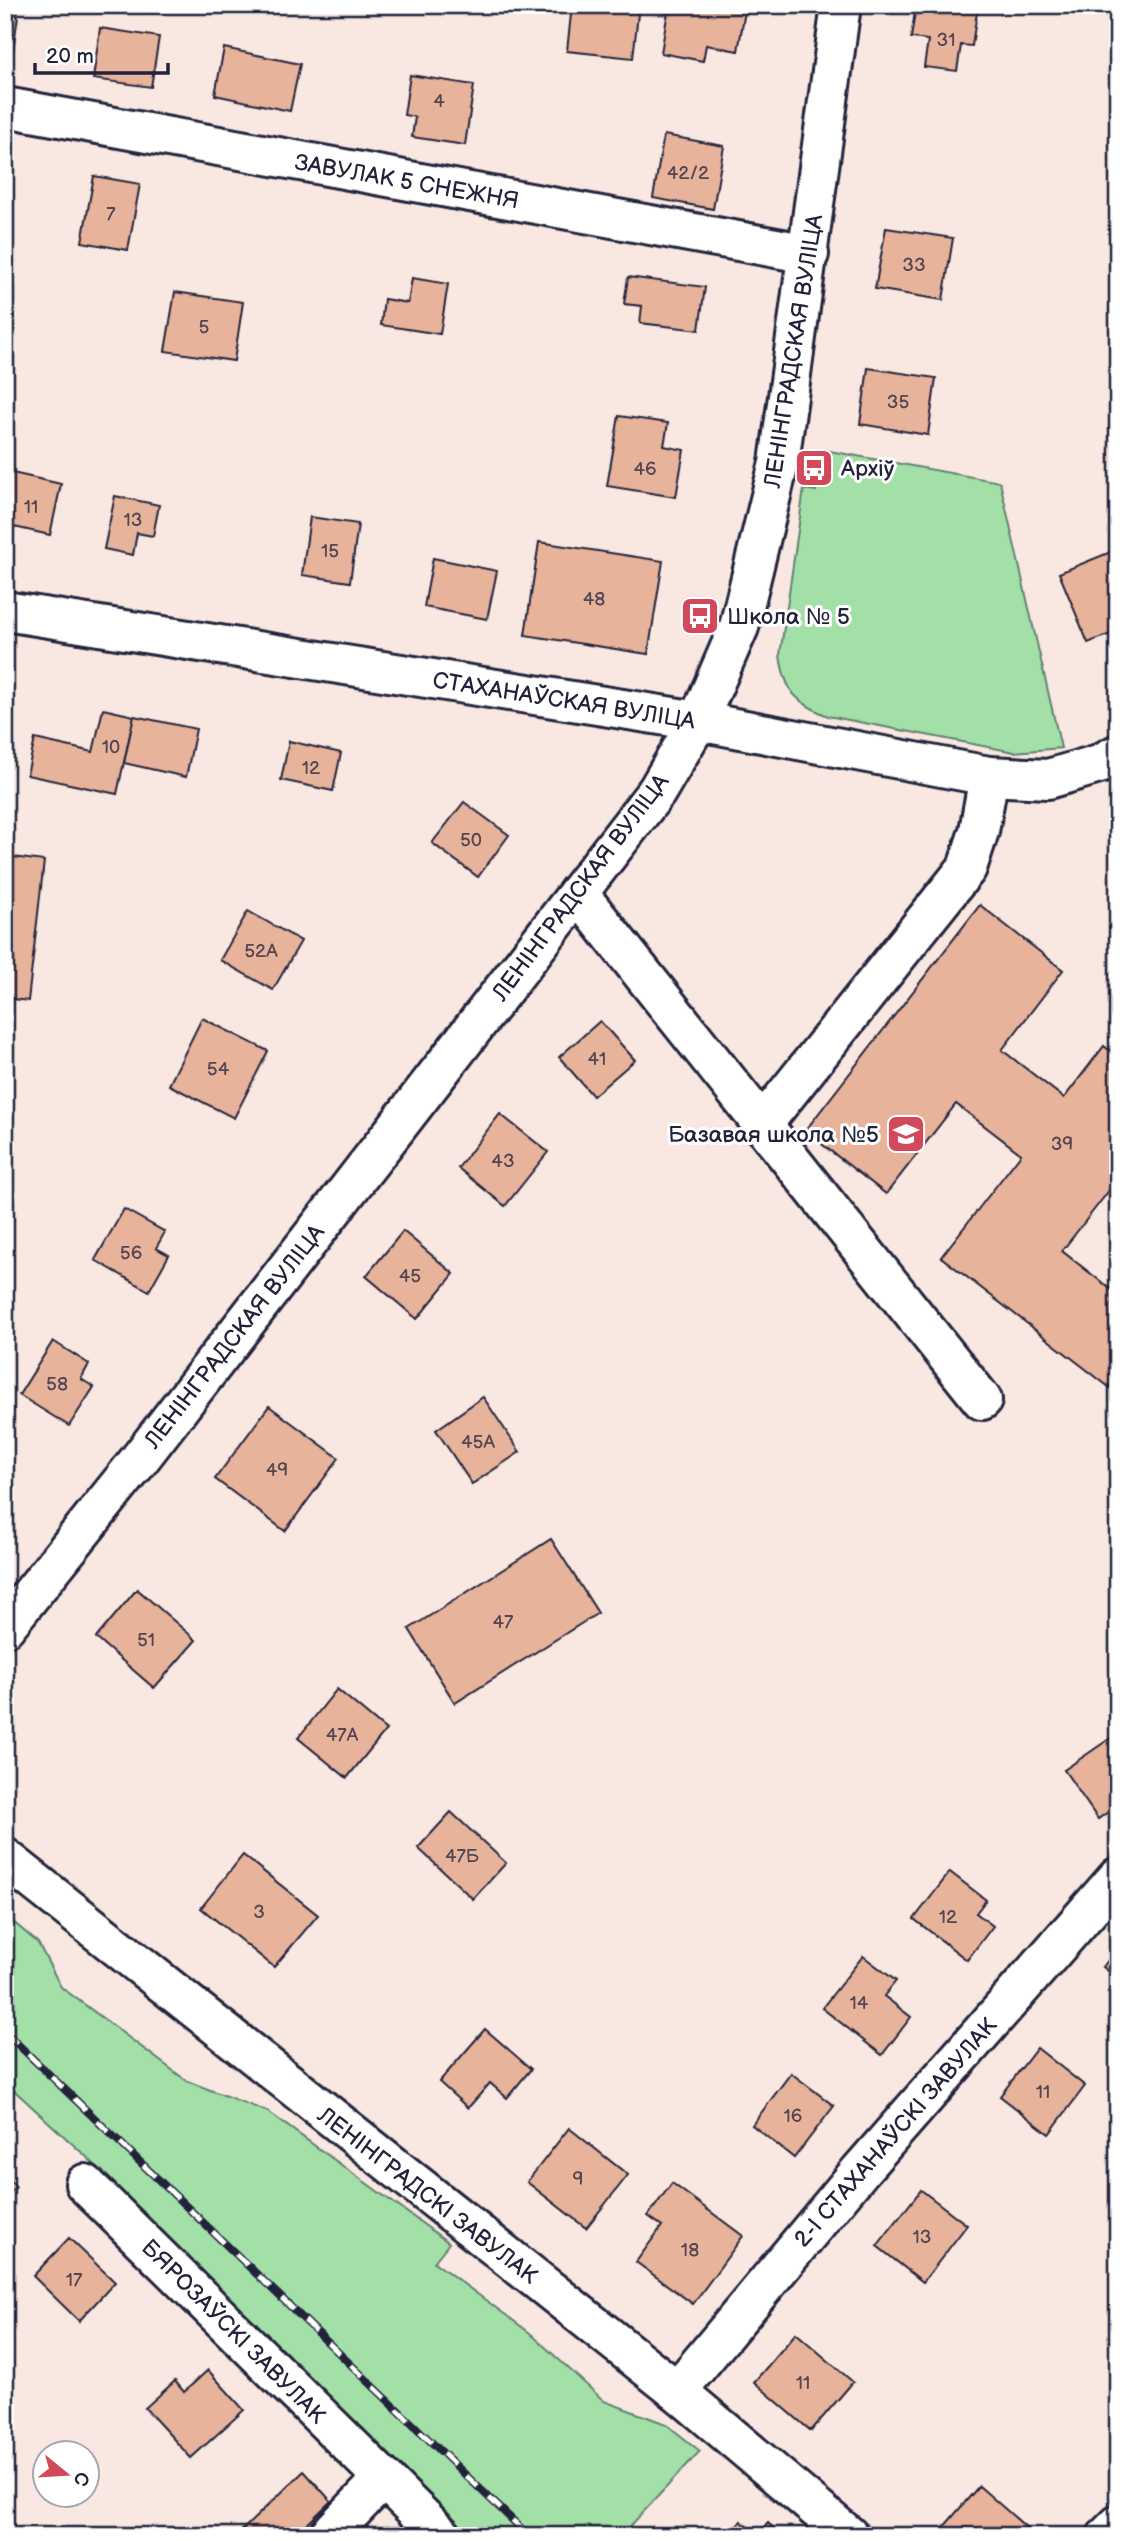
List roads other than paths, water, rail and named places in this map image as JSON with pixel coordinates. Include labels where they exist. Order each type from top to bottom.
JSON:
[{"type":"street","name":"ЛЕНІНГРАДСКАЯ ВУЛІЦА","points":[[5,1627],[132,1469],[657,791],[698,721],[739,627],[776,475],[809,254],[841,5]]},
{"type":"street","name":"ЗАВУЛАК 5 СНЕЖНЯ","points":[[5,107],[809,254]]},
{"type":"street","name":"СТАХАНАЎСКАЯ ВУЛІЦА","points":[[5,611],[698,721],[989,776],[1048,779],[1100,764],[1118,754]]},
{"type":"street","points":[[762,1125],[967,868],[979,831],[989,776]]},
{"type":"street","points":[[578,892],[982,1399]]},
{"type":"street","name":"ЛЕНІНГРАДСКІ ЗАВУЛАК","points":[[5,1857],[677,2391],[849,2536]]},
{"type":"street","name":"2-І СТАХАНАЎСКІ ЗАВУЛАК","points":[[677,2391],[860,2171],[1118,1877]]},
{"type":"street","name":"БЯРОЗАЎСКІ ЗАВУЛАК","points":[[85,2184],[442,2536]]},
{"type":"street","points":[[328,2536],[384,2479]]},
{"type":"street","points":[[1107,2536],[1118,2525]]},
{"type":"railway","points":[[5,2032],[529,2536]]},
{"type":"place","name":"Архіў","points":[[814,468]]},
{"type":"place","name":"Школа № 5","points":[[700,616]]},
{"type":"place","name":"Базавая школа №5","points":[[906,1134]]}]
